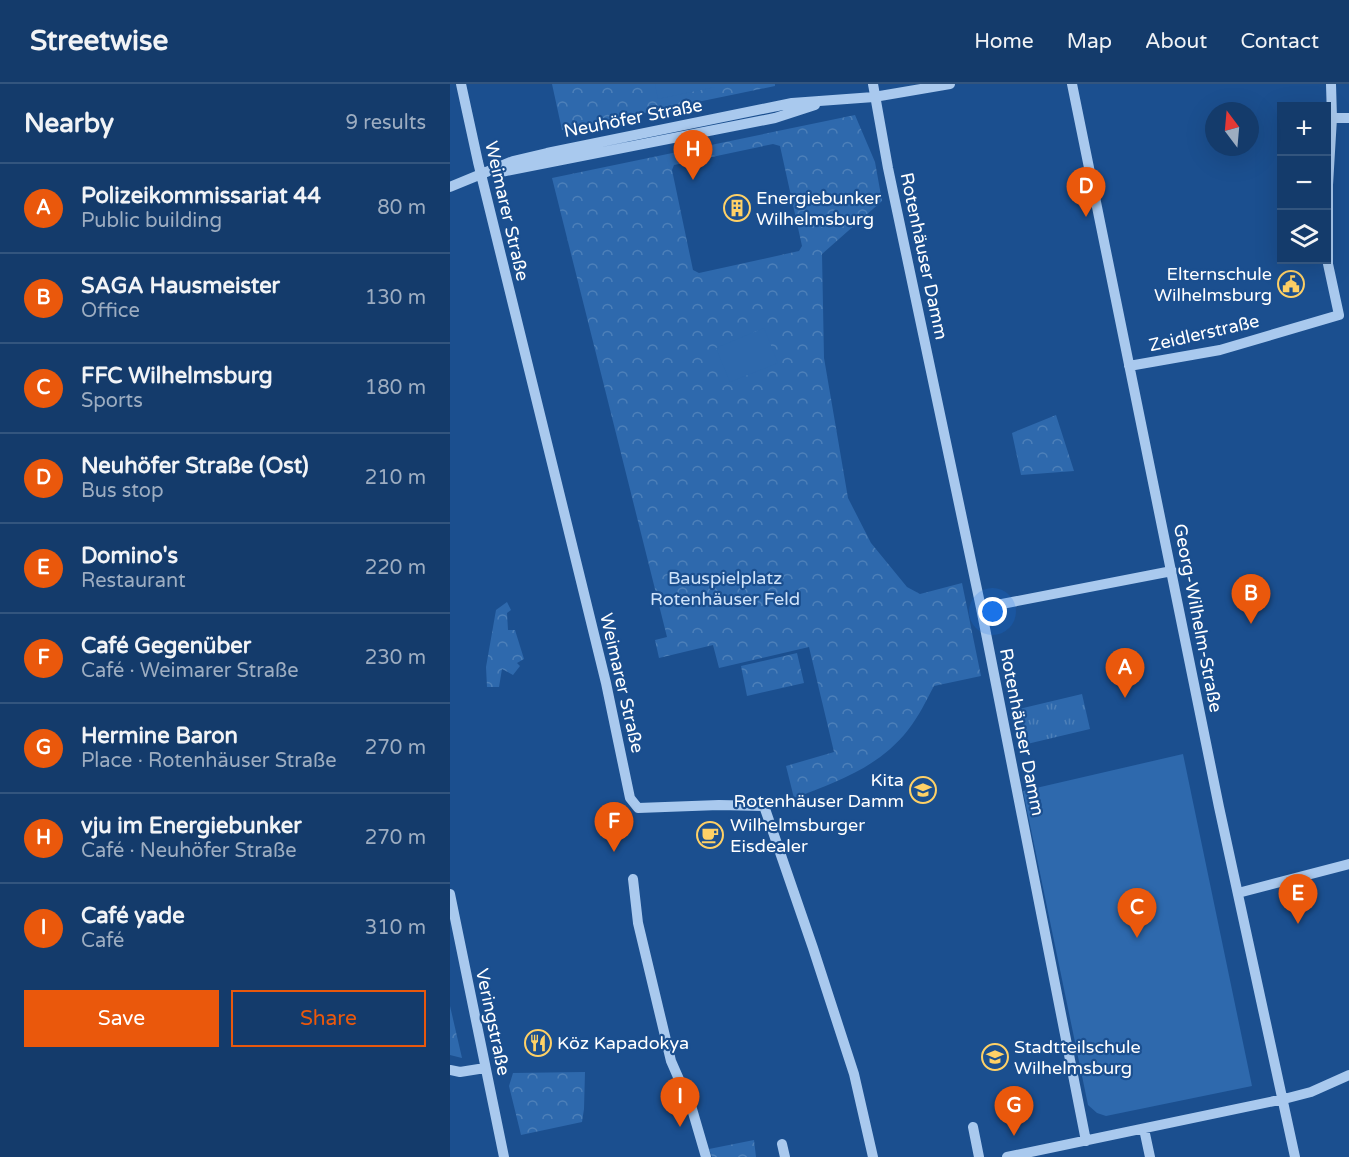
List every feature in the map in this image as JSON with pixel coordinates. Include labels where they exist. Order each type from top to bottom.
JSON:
[{"type":"street","name":"Weimarer Straße","points":[[461,84],[481,176],[606,683],[630,798],[638,808],[764,806],[854,1074],[873,1157]]},
{"type":"street","name":"Rotenhäuser Damm","points":[[873,84],[981,608],[1086,1141]]},
{"type":"street","name":"Neuhöfer Straße","points":[[450,187],[481,176],[775,118],[830,100],[874,97],[950,84]]},
{"type":"street","name":"Georg-Wilhelm-Straße","points":[[1072,84],[1219,807],[1295,1157]]},
{"type":"street","name":"Zeidlerstraße","points":[[1129,366],[1220,350],[1344,313],[1328,264],[1331,84]]},
{"type":"street","points":[[1332,118],[1349,118]]},
{"type":"street","points":[[981,608],[1172,571]]},
{"type":"street","points":[[1238,893],[1349,864]]},
{"type":"street","points":[[633,879],[638,923],[671,1061],[696,1108],[706,1157]]},
{"type":"street","name":"Veringstraße","points":[[450,894],[452,913],[504,1157]]},
{"type":"street","points":[[450,1070],[460,1072],[485,1068]]},
{"type":"street","points":[[1014,1156],[1284,1099],[1311,1092],[1349,1075]]},
{"type":"street","points":[[973,1127],[980,1157]]},
{"type":"street","points":[[1144,1129],[1150,1157]]},
{"type":"street","points":[[782,1144],[784,1157]]},
{"type":"green space","points":[[552,84],[775,84],[775,86],[562,130]]},
{"type":"green space","points":[[655,84],[715,84],[715,87],[658,99]]},
{"type":"green space","name":"Bauspielplatz Rotenhäuser Feld","points":[[855,115],[875,162],[882,201],[822,254],[824,358],[848,498],[871,543],[907,587],[920,594],[962,583],[981,676],[934,686],[916,719],[897,743],[871,764],[856,772],[794,798],[786,766],[834,752],[809,647],[719,668],[713,645],[659,658],[655,640],[667,637],[552,178]],"holes":[[[773,144],[780,146],[802,246],[799,251],[699,273],[693,270],[672,170],[674,165]]]},
{"type":"green space","points":[[764,328],[778,363],[730,382],[716,348]]},
{"type":"green space","points":[[1056,415],[1074,471],[1021,475],[1012,433]]},
{"type":"green space","points":[[507,602],[511,610],[507,613],[508,630],[515,630],[524,659],[517,663],[520,666],[513,675],[502,669],[499,687],[487,687],[486,667],[496,610]]},
{"type":"green space","points":[[797,653],[804,683],[747,696],[741,666]]},
{"type":"green space","points":[[1082,694],[1090,729],[1027,744],[1019,709]]},
{"type":"green space","points":[[1183,754],[1252,1086],[1106,1116],[1097,1113],[1088,1105],[1023,791]]},
{"type":"green space","points":[[450,1006],[462,1058],[450,1055]]},
{"type":"green space","points":[[585,1072],[582,1122],[521,1135],[509,1086],[513,1073]]},
{"type":"green space","points":[[754,1140],[756,1157],[712,1157],[709,1149]]},
{"type":"place","name":"vju im Energiebunker","points":[[693,180]]},
{"type":"place","name":"Energiebunker Wilhelmsburg","points":[[737,208]]},
{"type":"place","name":"Neuhöfer Straße (Ost)","points":[[1086,217]]},
{"type":"place","name":"Elternschule Wilhelmsburg","points":[[1291,284]]},
{"type":"place","name":"SAGA Hausmeister","points":[[1251,624]]},
{"type":"place","name":"Polizeikommissariat 44","points":[[1125,698]]},
{"type":"place","name":"Kita Rotenhäuser Damm","points":[[923,790]]},
{"type":"place","name":"Wilhelmsburger Eisdealer","points":[[710,835]]},
{"type":"place","name":"Café Gegenüber","points":[[614,852]]},
{"type":"place","name":"Domino's","points":[[1298,924]]},
{"type":"place","name":"FFC Wilhelmsburg","points":[[1137,938]]},
{"type":"place","name":"Köz Kapadokya","points":[[538,1043]]},
{"type":"place","name":"Stadtteilschule Wilhelmsburg","points":[[995,1057]]},
{"type":"place","name":"Café yade","points":[[680,1127]]},
{"type":"place","name":"Hermine Baron","points":[[1014,1136]]}]
